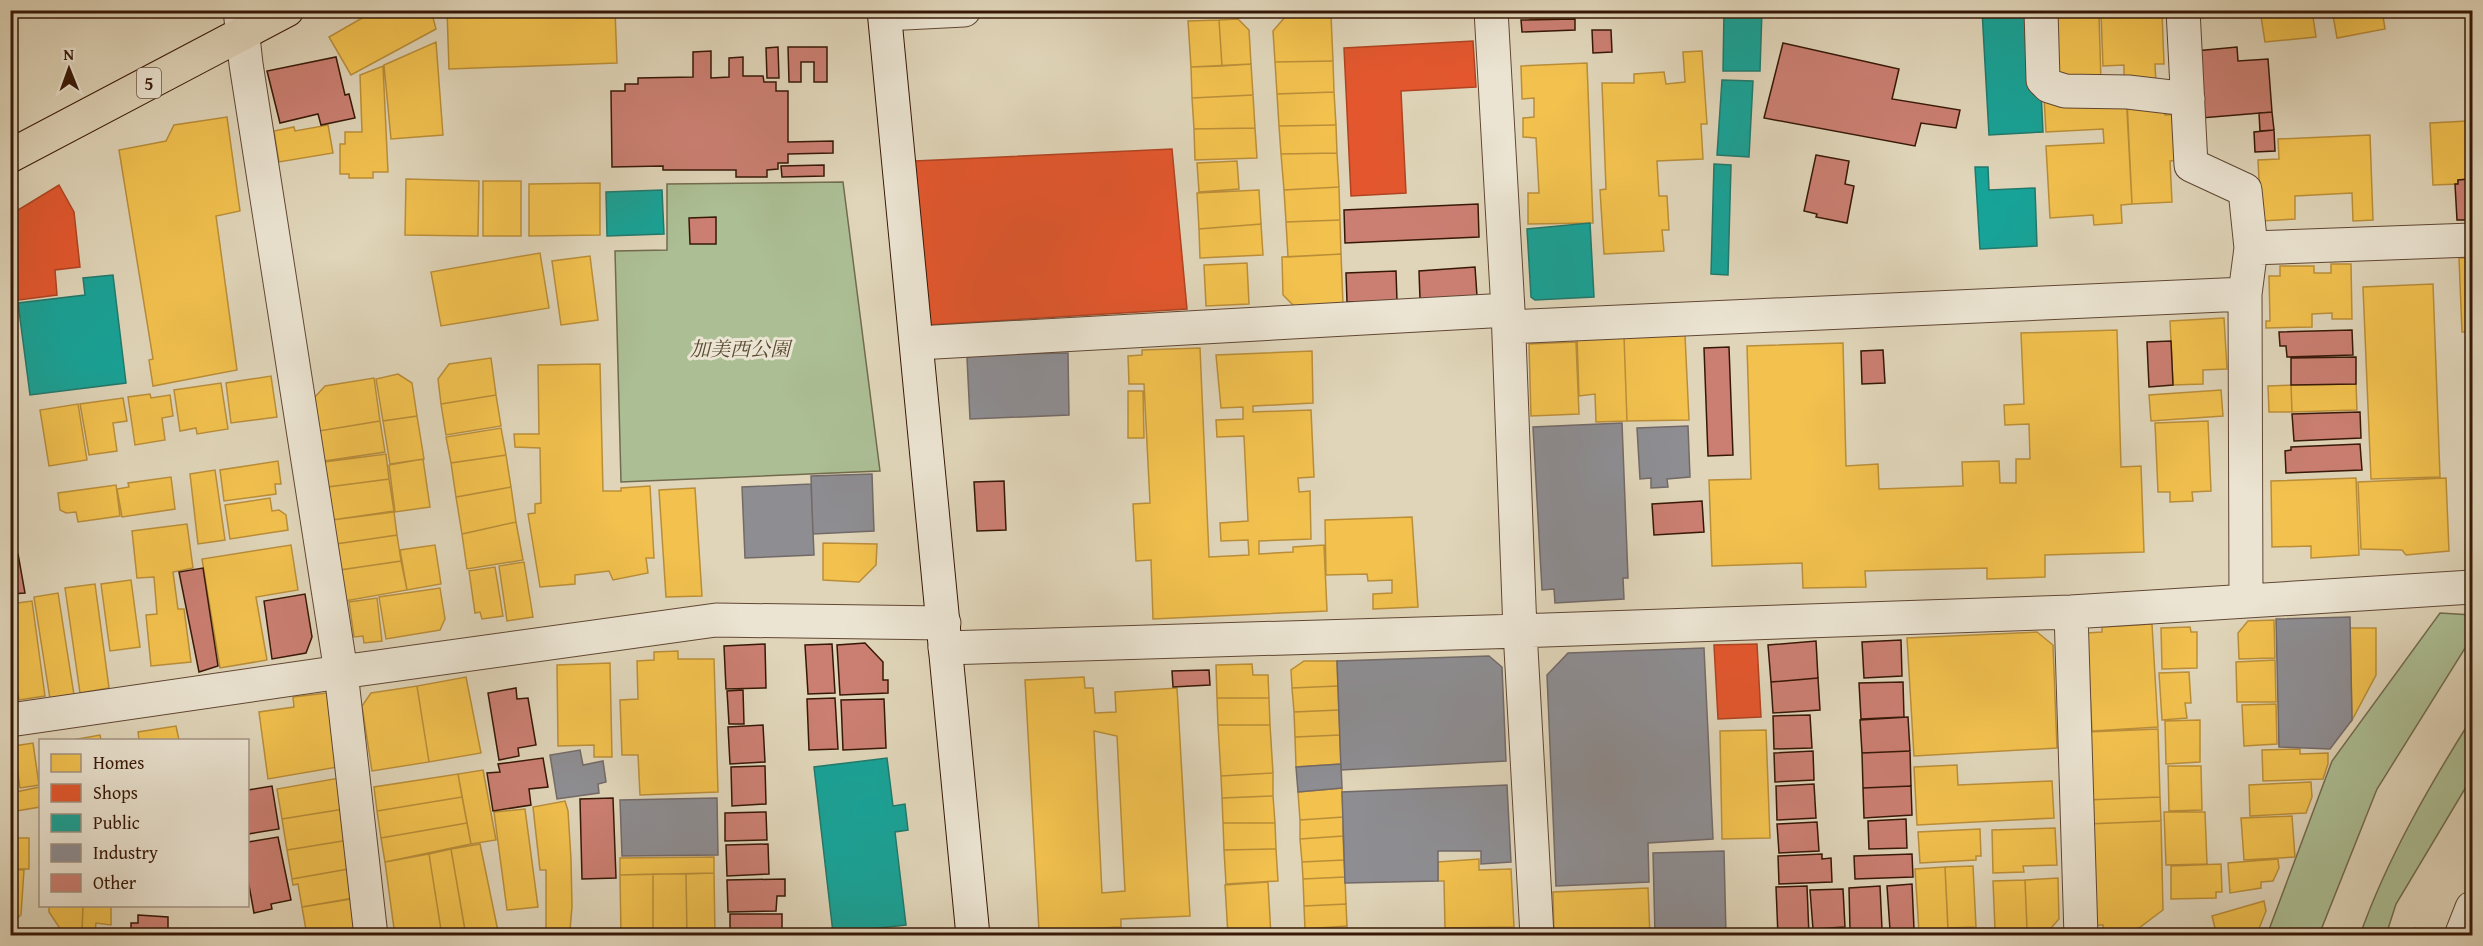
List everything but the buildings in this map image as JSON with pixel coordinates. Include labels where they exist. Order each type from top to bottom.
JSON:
[{"type":"main road","name":"5","points":[[10,156],[240,23],[287,10]]},
{"type":"street","points":[[964,10],[885,12],[973,936]]},
{"type":"street","points":[[1491,10],[1509,319],[1520,631],[1537,936]]},
{"type":"street","points":[[2041,10],[2043,80],[2049,86],[2065,91],[2128,92],[2188,99]]},
{"type":"street","points":[[2182,10],[2191,165],[2245,190],[2251,248],[2245,294],[2246,602]]},
{"type":"street","points":[[240,23],[341,672],[371,936]]},
{"type":"street","points":[[2251,248],[2472,240]]},
{"type":"street","points":[[917,343],[1509,319],[2245,294]]},
{"type":"street","points":[[10,720],[716,620],[945,635],[1520,631],[2071,612],[2472,587]]},
{"type":"street","points":[[2071,612],[2081,936]]},
{"type":"street","points":[[2461,936],[2472,908]]},
{"type":"green space","name":"加美西公園","points":[[843,182],[880,471],[621,482],[615,251],[667,250],[667,184]]},
{"type":"green space","points":[[2440,613],[2472,615],[2472,637],[2377,789],[2319,935],[2267,935],[2332,761]]},
{"type":"green space","points":[[2472,718],[2472,777],[2396,904],[2386,935],[2360,935],[2396,851],[2440,770]]}]
